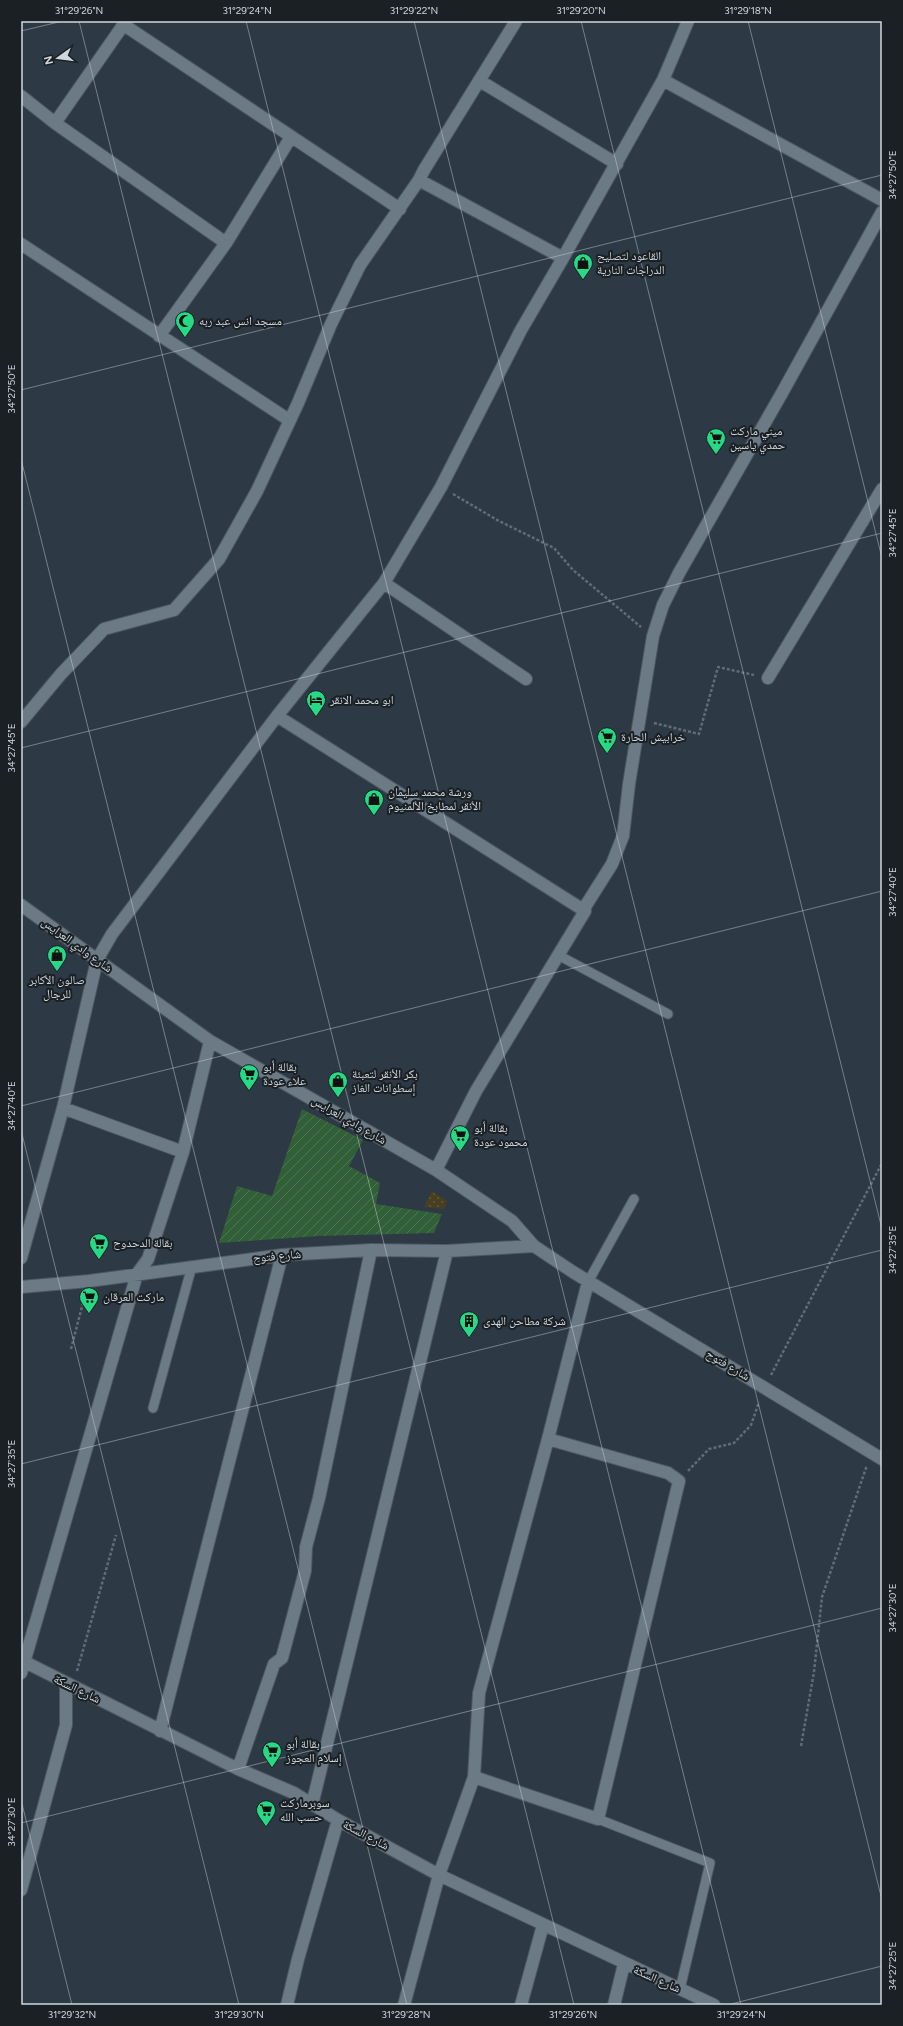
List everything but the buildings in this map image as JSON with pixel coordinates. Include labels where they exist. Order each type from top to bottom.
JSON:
[{"type":"street","points":[[21,722],[61,674],[104,629],[174,610],[219,559],[257,491],[298,403],[331,324],[360,265],[419,180],[516,21]]},
{"type":"street","points":[[21,1258],[63,1108],[97,960],[112,934],[277,716],[384,583],[440,487],[521,330],[564,258],[663,80],[688,21]]},
{"type":"street","points":[[55,123],[125,23],[291,137],[400,209]]},
{"type":"street","points":[[663,80],[882,200]]},
{"type":"street","points":[[480,81],[617,164]]},
{"type":"street","points":[[21,96],[55,123],[226,243]]},
{"type":"street","points":[[159,336],[226,243],[291,137]]},
{"type":"street","points":[[419,180],[564,258]]},
{"type":"street","points":[[436,1170],[476,1091],[612,864],[623,836],[652,636],[663,605],[679,573],[782,393],[882,212]]},
{"type":"street","points":[[21,244],[159,336],[290,420]]},
{"type":"street","points":[[768,678],[882,489]]},
{"type":"street","points":[[384,583],[526,679]]},
{"type":"street","points":[[277,716],[585,911]]},
{"type":"street","name":"شارع وادي العرايس","points":[[21,904],[210,1041],[436,1170],[512,1221],[534,1246],[573,1272]]},
{"type":"street","points":[[22,1665],[137,1274],[148,1259],[183,1152],[210,1041]]},
{"type":"street","points":[[63,1108],[183,1152]]},
{"type":"street","name":"شارع فتوح","points":[[21,1287],[89,1281],[282,1255],[371,1250],[446,1251],[534,1246]]},
{"type":"street","points":[[238,1769],[274,1664],[282,1658],[306,1571],[306,1547],[319,1498],[371,1250]]},
{"type":"street","points":[[312,1805],[446,1251]]},
{"type":"street","points":[[160,1730],[282,1255]]},
{"type":"street","name":"شارع فتوح","points":[[573,1272],[882,1458]]},
{"type":"street","points":[[404,2005],[439,1875],[474,1777],[480,1693],[548,1439],[588,1282]]},
{"type":"street","points":[[474,1777],[598,1819],[679,1481],[668,1473],[548,1439]]},
{"type":"street","name":"شارع السكة","points":[[22,1665],[69,1686],[238,1769],[294,1793],[338,1820],[439,1875],[624,1964],[714,2005]]},
{"type":"street","points":[[21,1890],[66,1725],[69,1686]]},
{"type":"street","points":[[287,2005],[298,1959],[338,1820]]},
{"type":"street","points":[[521,2005],[543,1925]]},
{"type":"street","points":[[614,2005],[624,1964]]},
{"type":"lane","points":[[558,955],[668,1014]]},
{"type":"lane","points":[[588,1282],[634,1199]]},
{"type":"lane","points":[[153,1408],[192,1266]]},
{"type":"lane","points":[[598,1819],[710,1863],[680,1989]]},
{"type":"path","points":[[440,487],[498,521],[554,548],[573,570],[652,636]]},
{"type":"path","points":[[639,719],[699,734],[718,667],[768,678]]},
{"type":"path","points":[[679,1481],[709,1449],[734,1443],[751,1425],[764,1388],[881,1165]]},
{"type":"path","points":[[71,1349],[89,1281]]},
{"type":"path","points":[[801,1746],[814,1672],[822,1598],[872,1452]]},
{"type":"path","points":[[69,1686],[116,1535]]},
{"type":"sand","points":[[432,1191],[447,1201],[444,1209],[424,1207]]},
{"type":"green space","points":[[302,1109],[363,1140],[349,1166],[380,1183],[376,1204],[442,1214],[434,1233],[319,1236],[219,1243],[237,1186],[272,1196]]},
{"type":"place","name":"القاعود لتصليح الدراجات النارية","points":[[583,280]]},
{"type":"place","name":"مسجد انس عبد ربه","points":[[185,338]]},
{"type":"place","name":"ميني ماركت حمدي ياسين","points":[[716,455]]},
{"type":"place","name":"ابو محمد الانقر","points":[[316,717]]},
{"type":"place","name":"خرابيش الحارة","points":[[607,754]]},
{"type":"place","name":"ورشة محمد سليمان الأنقر لمطابخ الألمنيوم","points":[[374,816]]},
{"type":"place","name":"صالون الأكابر للرجال","points":[[57,972]]},
{"type":"place","name":"بقالة أبو علاء عودة","points":[[249,1091]]},
{"type":"place","name":"بكر الأنقر لتعبئة إسطوانات الغاز","points":[[338,1098]]},
{"type":"place","name":"بقالة أبو محمود عودة","points":[[460,1152]]},
{"type":"place","name":"بقالة الدحدوح","points":[[99,1260]]},
{"type":"place","name":"ماركت العرقان","points":[[89,1314]]},
{"type":"place","name":"شركة مطاحن الهدى","points":[[469,1338]]},
{"type":"place","name":"بقالة أبو إسلام العجوز","points":[[272,1768]]},
{"type":"place","name":"سوبرماركت حسب الله","points":[[266,1827]]}]
